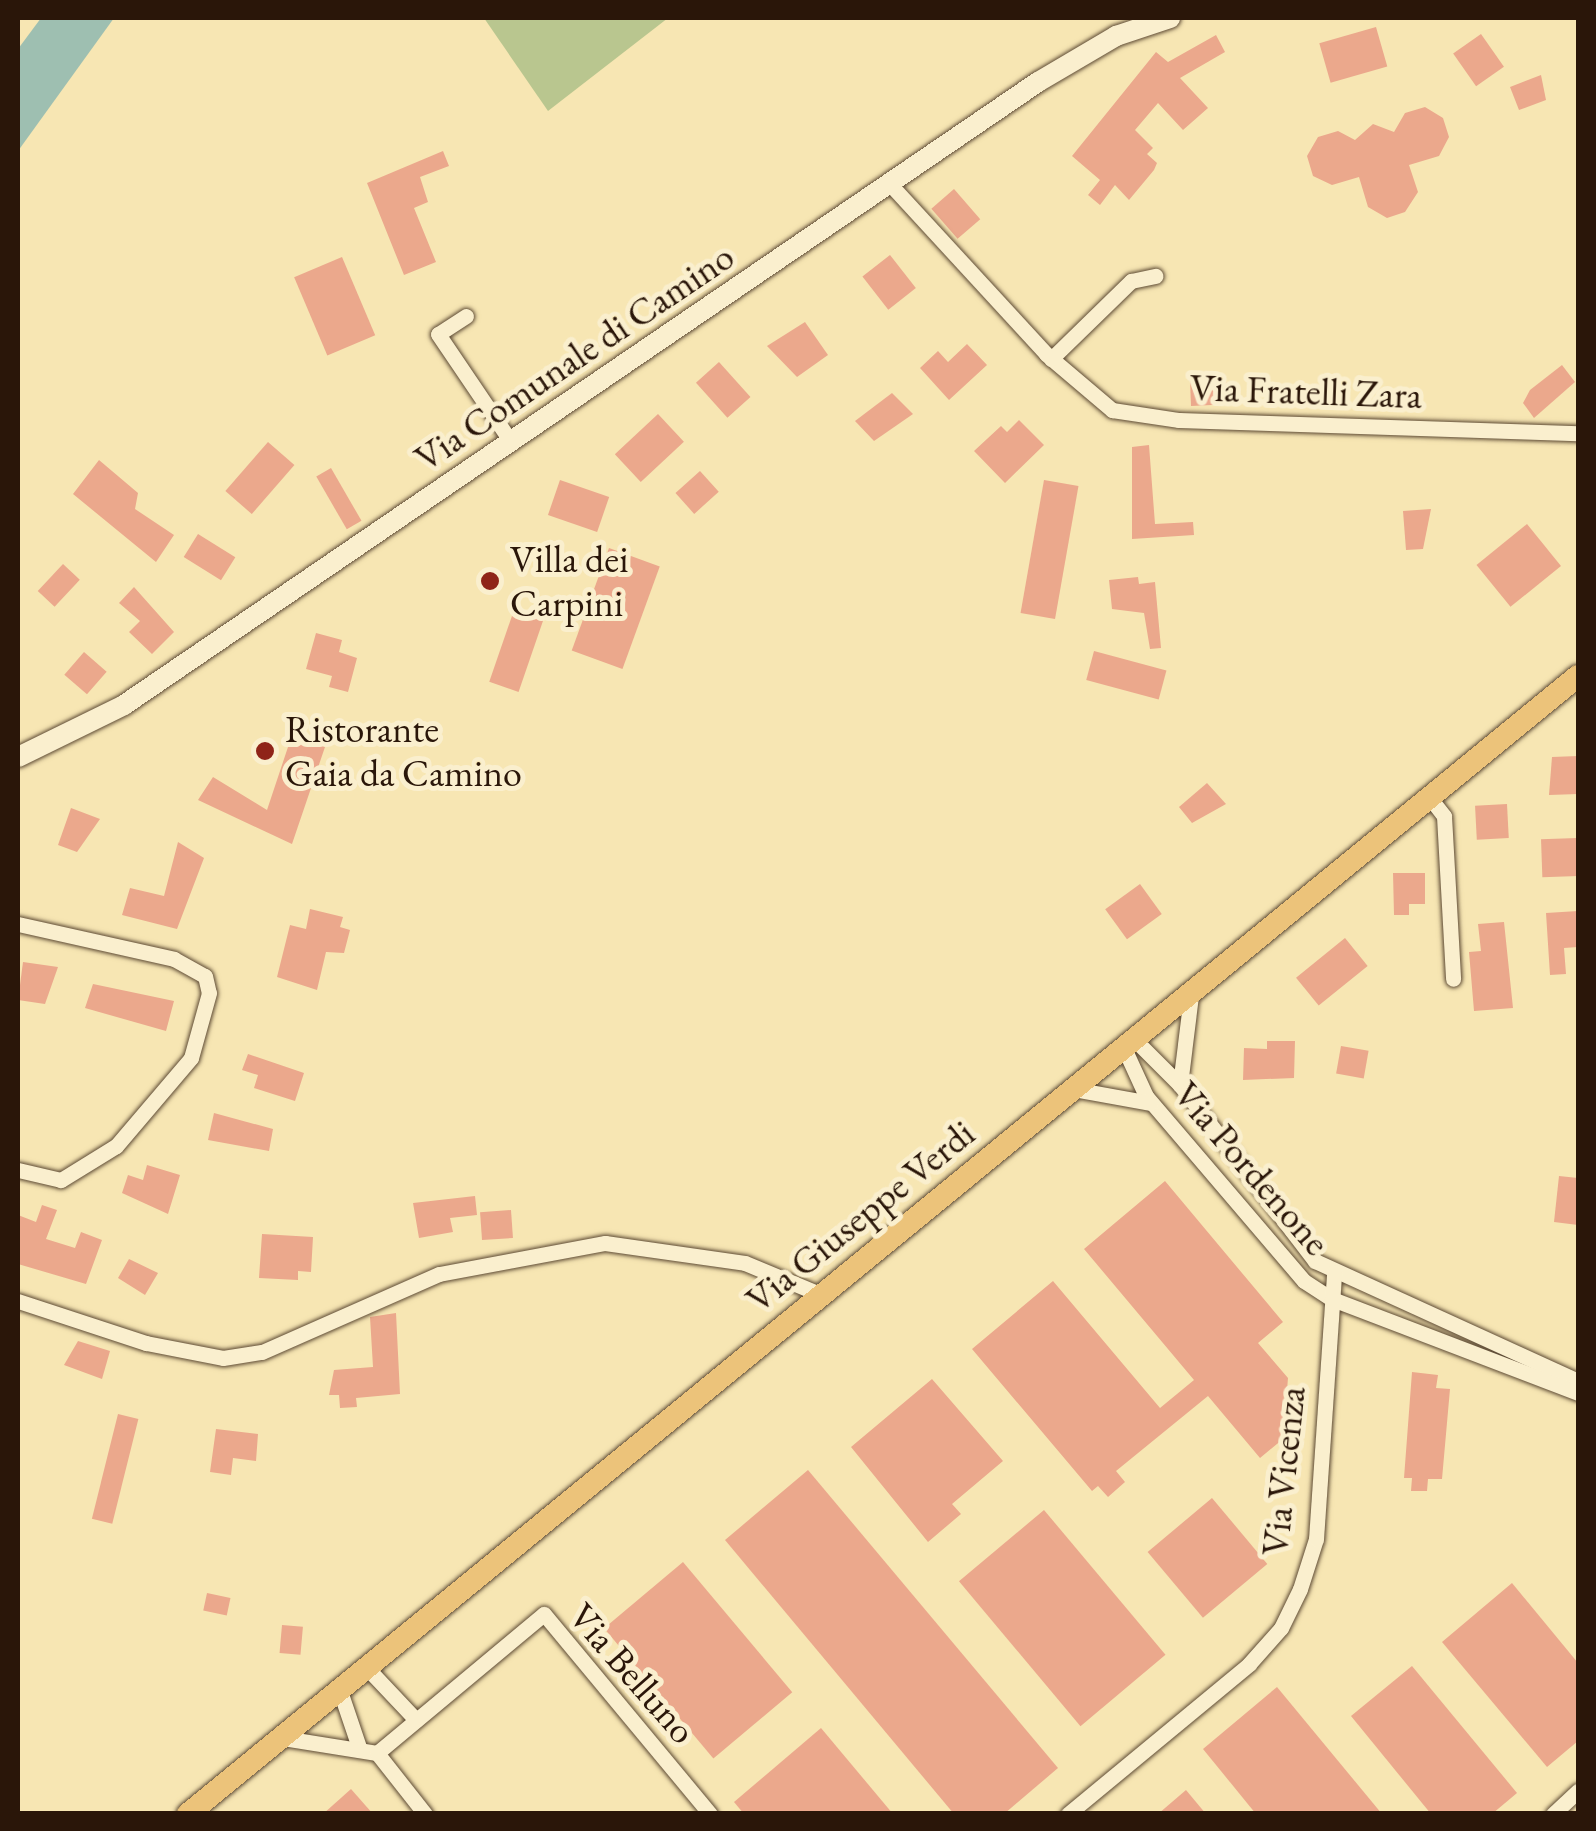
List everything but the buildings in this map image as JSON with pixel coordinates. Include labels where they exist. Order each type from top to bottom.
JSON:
[{"type":"main road","name":"Via Giuseppe Verdi","points":[[188,1814],[817,1294],[1130,1044],[1578,676]]},
{"type":"street","name":"Via Comunale di Camino","points":[[18,757],[124,705],[1092,48],[1170,18]]},
{"type":"street","name":"Via Fratelli Zara","points":[[889,183],[1051,359],[1112,410],[1179,420],[1578,433]]},
{"type":"street","points":[[1051,359],[1131,281],[1154,276]]},
{"type":"street","points":[[466,316],[438,334],[511,442]]},
{"type":"street","points":[[1430,798],[1444,816],[1454,979]]},
{"type":"street","points":[[18,924],[174,959],[204,976],[208,993],[191,1058],[116,1146],[61,1180],[18,1170]]},
{"type":"street","points":[[1180,1085],[1191,994]]},
{"type":"street","name":"Via Pordenone","points":[[1130,1044],[1180,1085],[1298,1243],[1334,1274],[1578,1381]]},
{"type":"street","name":"Via Pordenone","points":[[1130,1044],[1155,1105],[1290,1267],[1332,1299],[1578,1393]]},
{"type":"street","points":[[1073,1090],[1113,1091],[1155,1105]]},
{"type":"street","points":[[18,1301],[223,1358],[262,1352],[454,1270],[605,1243],[746,1262],[817,1294]]},
{"type":"street","name":"Via Vicenza","points":[[1068,1814],[1249,1664],[1281,1628],[1316,1539],[1334,1274]]},
{"type":"street","name":"Via Belluno","points":[[416,1720],[544,1614],[710,1814]]},
{"type":"street","points":[[368,1669],[416,1720],[377,1753]]},
{"type":"street","points":[[340,1692],[360,1750]]},
{"type":"street","points":[[283,1738],[377,1753],[425,1814]]},
{"type":"street","points":[[1552,1814],[1578,1791]]},
{"type":"green space","points":[[484,18],[668,18],[548,111]]},
{"type":"shaded area","points":[[41,18],[114,18],[18,151],[18,49]]},
{"type":"place","name":"Villa dei Carpini","points":[[490,581]]},
{"type":"place","name":"Ristorante Gaia da Camino","points":[[265,751]]}]
